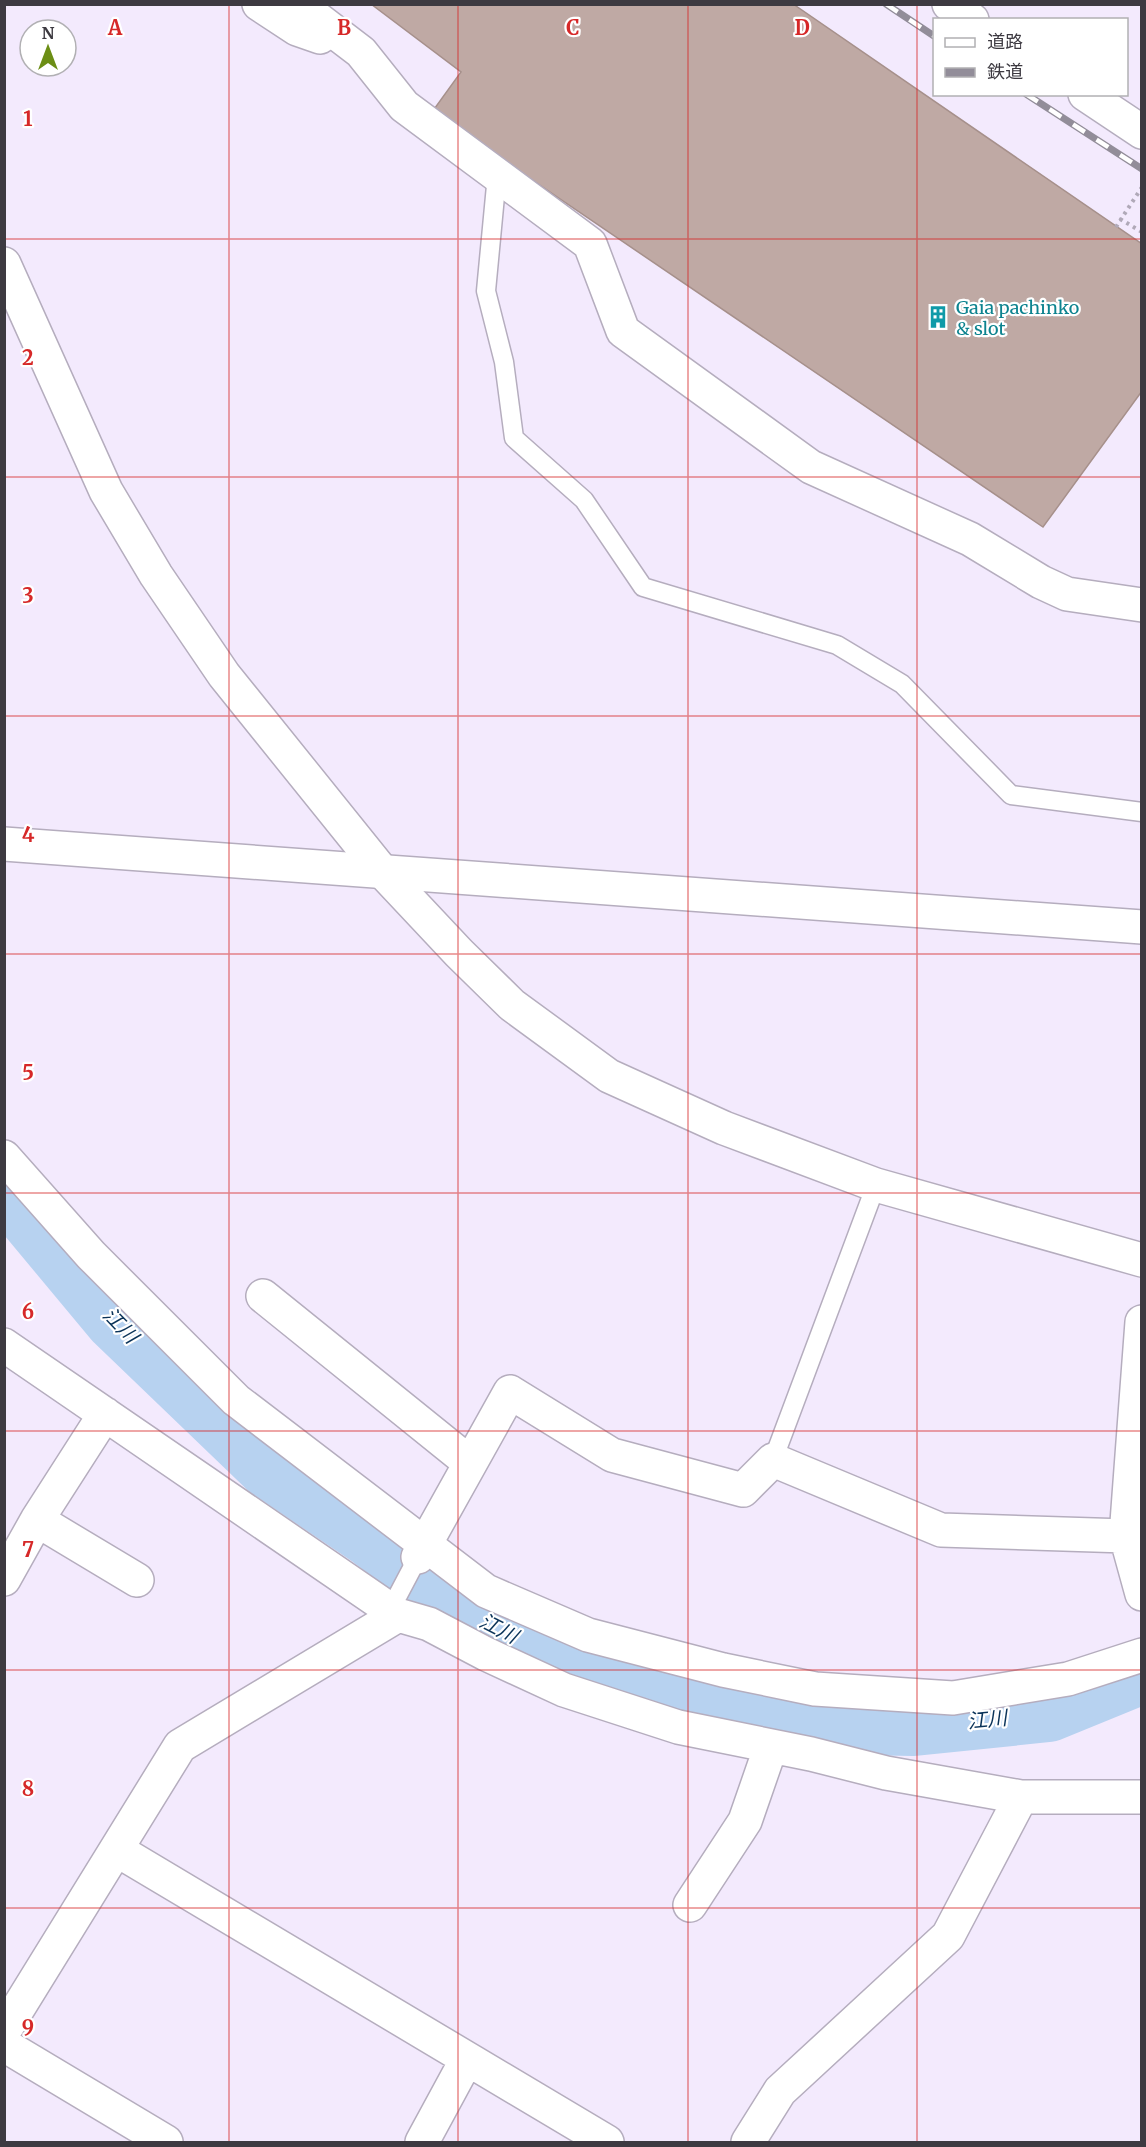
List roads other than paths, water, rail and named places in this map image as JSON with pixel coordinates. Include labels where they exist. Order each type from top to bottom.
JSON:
[{"type":"street","points":[[259,4],[297,29],[361,52]]},
{"type":"street","points":[[298,4],[361,52],[404,106],[590,244],[623,331],[812,467],[970,539],[1041,582],[1067,594],[1142,605]]},
{"type":"street","points":[[1088,96],[1142,132]]},
{"type":"street","points":[[4,264],[106,491],[156,575],[224,675],[381,870],[512,1005],[609,1076],[724,1128],[876,1185],[1142,1260]]},
{"type":"street","points":[[4,844],[1142,927]]},
{"type":"street","points":[[4,1157],[91,1255],[236,1400],[422,1551],[486,1591],[588,1635],[723,1670],[815,1689],[953,1698],[1068,1679],[1142,1655]]},
{"type":"street","points":[[263,1296],[470,1463]]},
{"type":"street","points":[[1142,1322],[1126,1536],[1142,1594]]},
{"type":"street","points":[[4,1345],[105,1414],[398,1605],[486,1654],[564,1690],[678,1727],[886,1773],[1021,1797],[1142,1797]]},
{"type":"street","points":[[422,1551],[510,1392],[612,1455],[743,1490],[773,1460],[941,1530],[1126,1536]]},
{"type":"street","points":[[4,1579],[37,1520],[105,1414]]},
{"type":"street","points":[[37,1520],[137,1580]]},
{"type":"street","points":[[4,2031],[180,1746],[398,1605]]},
{"type":"street","points":[[690,1905],[745,1821],[771,1746]]},
{"type":"street","points":[[748,2142],[780,2091],[948,1936],[1021,1797]]},
{"type":"street","points":[[117,1850],[607,2142]]},
{"type":"street","points":[[4,2045],[166,2142]]},
{"type":"street","points":[[422,2142],[467,2059]]},
{"type":"lane","points":[[497,176],[486,291],[504,362],[514,438],[584,500],[643,587],[837,645],[902,684],[1011,795],[1142,812]]},
{"type":"lane","points":[[773,1460],[876,1185]]},
{"type":"lane","points":[[398,1605],[422,1551]]},
{"type":"waterway","name":"江川","points":[[4,1188],[114,1320],[269,1469],[371,1538],[470,1613],[546,1651],[754,1715],[854,1725],[914,1726],[1049,1712],[1142,1674]]},
{"type":"railway","points":[[886,4],[933,35]]},
{"type":"railway","points":[[1029,96],[1142,169]]},
{"type":"place","name":"Gaia pachinko & slot","points":[[938,317]]}]
